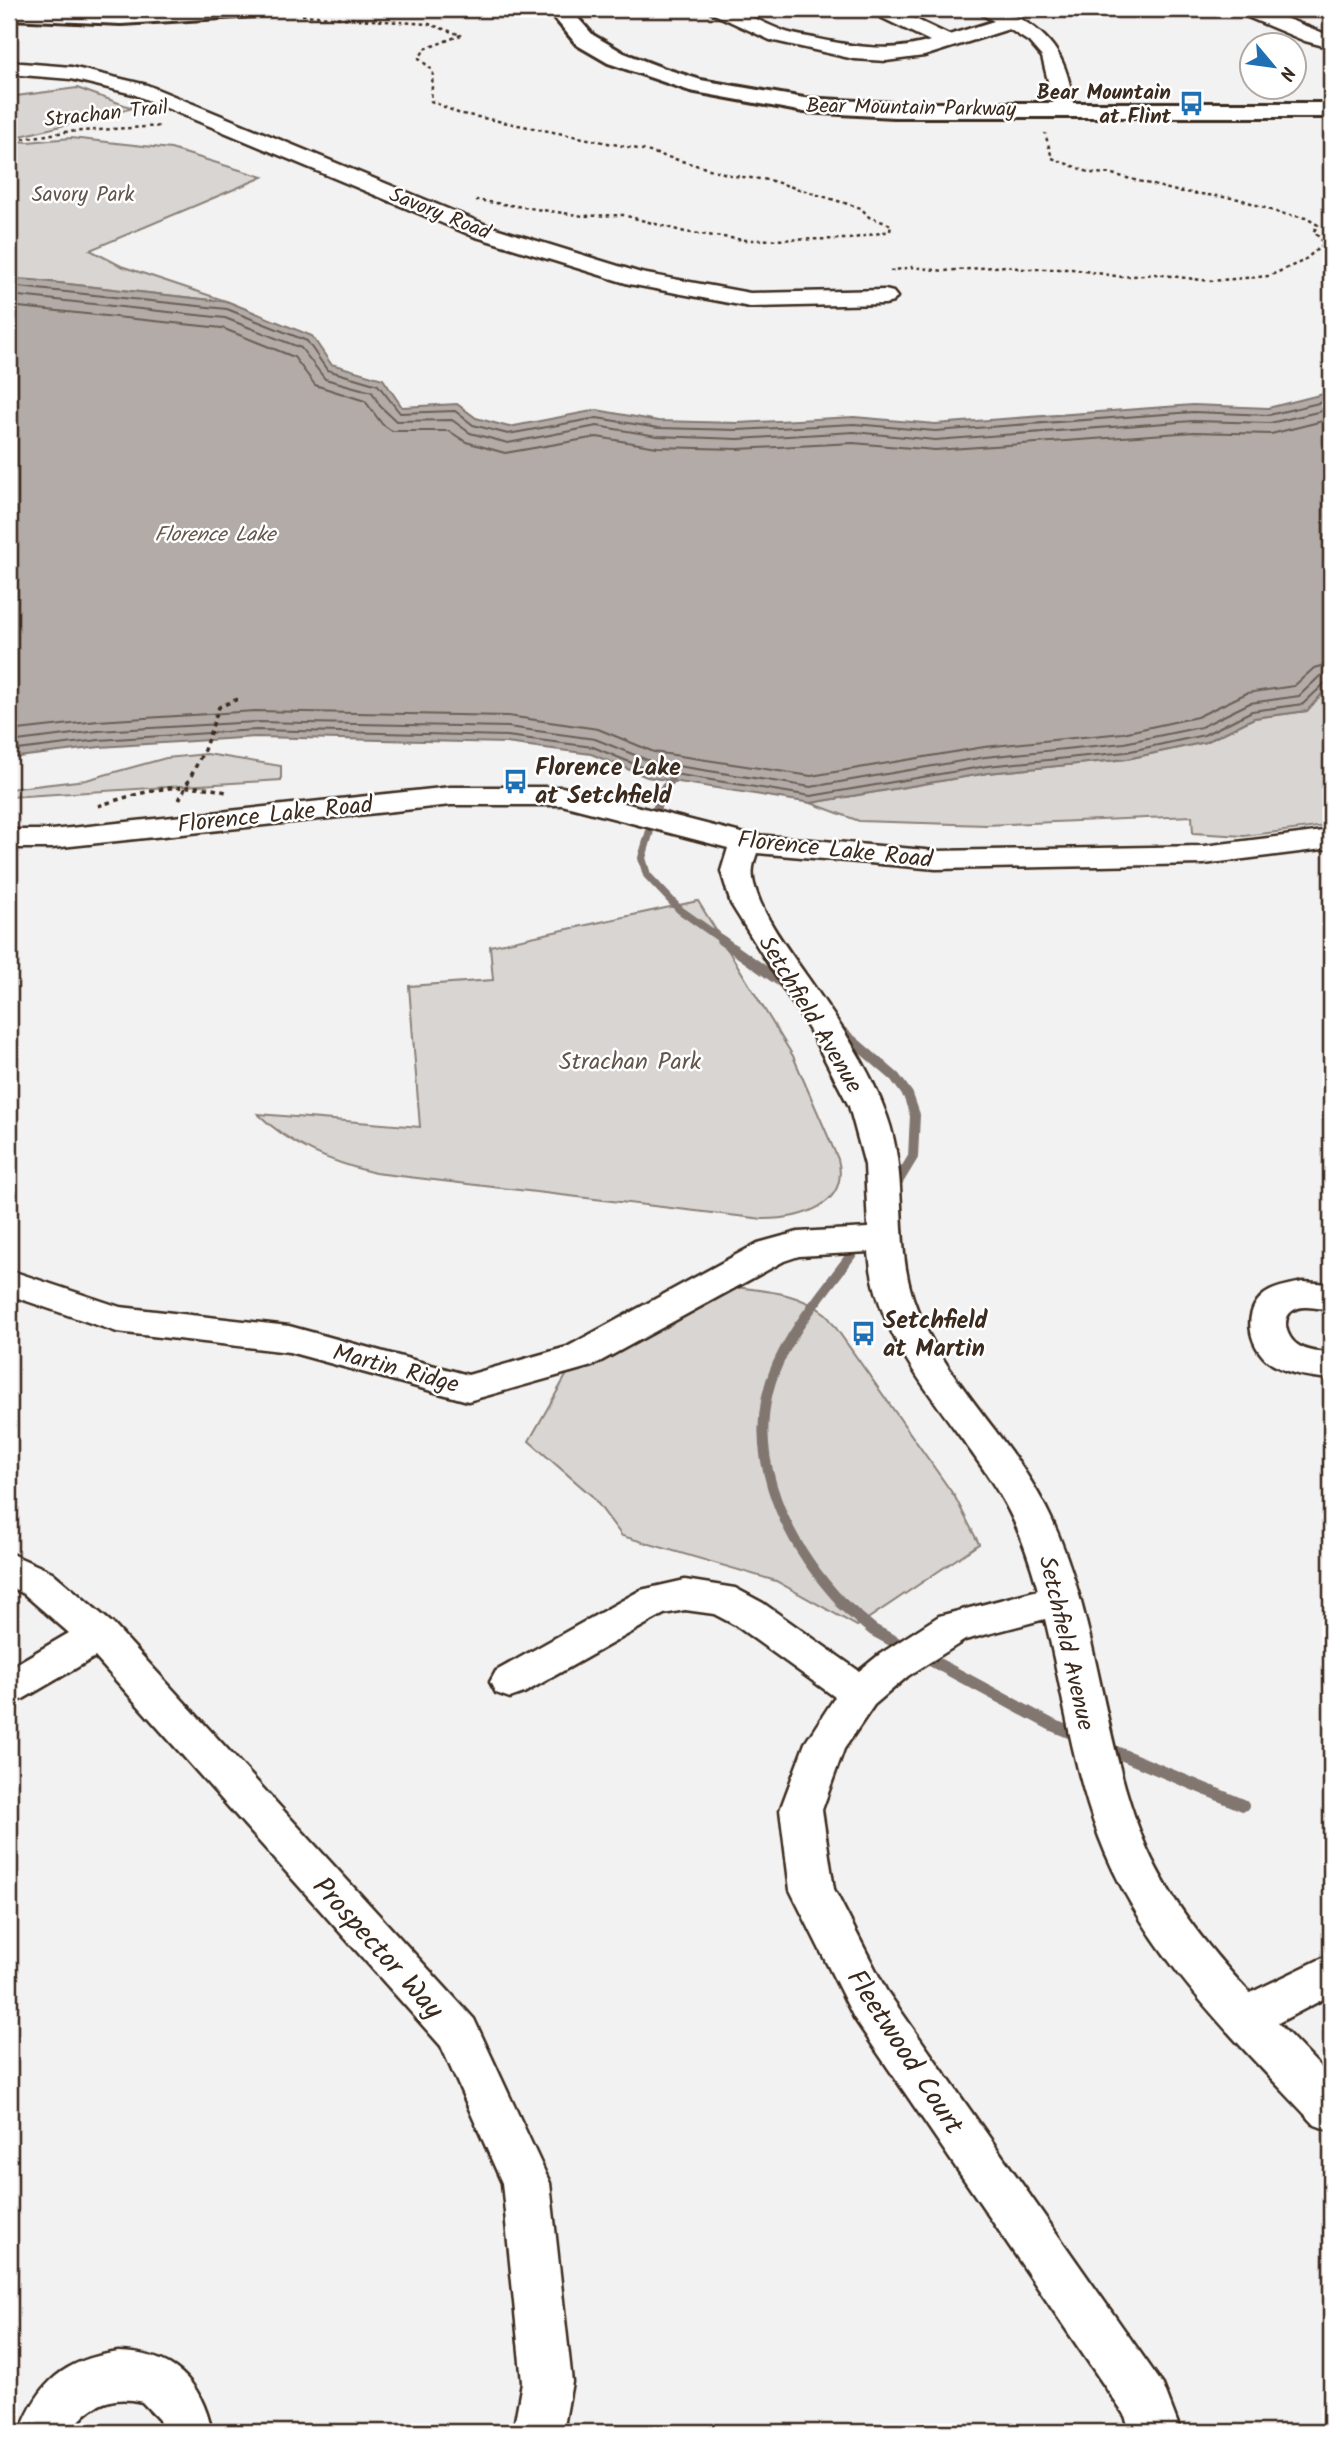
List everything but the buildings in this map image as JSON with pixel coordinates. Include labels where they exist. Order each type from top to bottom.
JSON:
[{"type":"street","points":[[9,12],[121,17],[256,9]]},
{"type":"street","name":"Bear Mountain Parkway","points":[[558,9],[585,40],[617,58],[687,83],[783,103],[844,108],[1331,110]]},
{"type":"street","points":[[719,9],[776,36],[854,53],[901,54],[1010,22]]},
{"type":"street","points":[[879,9],[948,41]]},
{"type":"street","points":[[985,9],[1030,32],[1055,57],[1061,74],[1063,109]]},
{"type":"street","points":[[1245,9],[1312,37],[1331,42]]},
{"type":"street","name":"Savory Road","points":[[9,68],[99,78],[140,89],[206,114],[481,231],[637,279],[751,300],[885,297]]},
{"type":"street","name":"Florence Lake Road","points":[[9,839],[52,839],[452,796],[562,796],[745,844],[936,860],[1204,855],[1331,839]]},
{"type":"street","name":"Setchfield Avenue","points":[[745,844],[736,871],[746,901],[759,928],[822,1023],[870,1114],[883,1172],[885,1239],[890,1281],[900,1313],[929,1364],[1026,1503],[1044,1546],[1061,1600],[1098,1771],[1134,1867],[1182,1946],[1331,2110]]},
{"type":"street","name":"Martin Ridge","points":[[9,1282],[117,1319],[289,1339],[468,1388],[579,1357],[771,1252],[798,1244],[885,1239]]},
{"type":"street","points":[[1331,1297],[1298,1294],[1280,1300],[1269,1311],[1265,1325],[1269,1339],[1280,1352],[1297,1362],[1318,1367],[1331,1366]]},
{"type":"street","name":"Prospector Way","points":[[9,1568],[38,1583],[99,1635],[458,2033],[526,2183],[547,2382],[538,2432]]},
{"type":"street","points":[[510,1682],[655,1601],[685,1595],[721,1600],[749,1614],[860,1693]]},
{"type":"street","name":"Fleetwood Court","points":[[1061,1600],[953,1627],[894,1665],[860,1693],[826,1743],[801,1810],[812,1890],[870,2004],[1145,2402],[1156,2432]]},
{"type":"street","points":[[9,1688],[99,1635]]},
{"type":"street","points":[[1246,2017],[1331,1973]]},
{"type":"street","points":[[45,2432],[54,2412],[77,2389],[105,2376],[135,2374],[161,2385],[179,2406],[187,2432]]},
{"type":"path","points":[[302,15],[429,24],[461,35],[425,49],[419,58],[433,71],[431,100],[458,113],[520,127],[584,136],[734,176],[769,180],[860,208],[869,217],[891,225],[890,231],[849,239],[745,240],[685,232],[623,215],[583,216],[464,198]]},
{"type":"path","name":"Strachan Trail","points":[[9,141],[164,126],[206,114]]},
{"type":"path","points":[[883,272],[912,267],[944,271],[1006,266],[1023,269],[1072,269],[1122,277],[1155,274],[1210,281],[1269,276],[1303,261],[1324,244],[1314,231],[1318,225],[1306,218],[1279,213],[1240,199],[1176,191],[1112,174],[1091,173],[1052,158],[1045,130]]},
{"type":"path","points":[[174,824],[177,805],[204,750],[219,706],[238,699]]},
{"type":"green space","points":[[77,88],[133,108],[9,139],[9,97]]},
{"type":"green space","name":"Savory Park","points":[[71,138],[171,149],[263,177],[90,250],[121,266],[229,302],[9,279],[9,140],[28,142]]},
{"type":"green space","points":[[1331,684],[1331,840],[1327,840],[1325,826],[1244,836],[1193,833],[1192,816],[986,825],[859,821],[811,803],[988,773],[1127,759],[1206,742],[1254,718],[1306,711]]},
{"type":"green space","points":[[207,754],[281,766],[281,780],[9,797],[9,789],[86,780],[166,758]]},
{"type":"green space","name":"Strachan Park","points":[[698,901],[793,1056],[838,1159],[840,1175],[837,1188],[819,1207],[792,1216],[763,1219],[375,1173],[342,1164],[298,1144],[258,1114],[420,1127],[409,986],[493,980],[490,946]]},
{"type":"green space","points":[[736,1287],[794,1297],[826,1314],[955,1497],[979,1544],[857,1626],[776,1581],[622,1536],[592,1496],[529,1441],[567,1374]]},
{"type":"water","name":"Florence Lake","points":[[9,279],[229,302],[312,336],[331,364],[383,379],[402,407],[457,404],[476,418],[509,427],[597,410],[658,421],[738,423],[854,417],[935,424],[1193,405],[1268,408],[1331,392],[1331,684],[1307,711],[1254,718],[1206,742],[1127,759],[988,773],[811,803],[647,777],[591,754],[506,743],[256,737],[100,747],[9,758]]},
{"type":"waterway","points":[[671,781],[662,790],[642,858],[647,875],[680,910],[724,941]]},
{"type":"waterway","points":[[721,940],[789,988]]},
{"type":"waterway","points":[[838,1028],[895,1077],[908,1095],[915,1115],[913,1157],[893,1190]]},
{"type":"waterway","points":[[843,1604],[821,1578],[784,1519],[772,1487],[765,1454],[764,1420],[770,1386],[783,1353],[809,1311],[859,1244]]},
{"type":"waterway","points":[[841,1603],[873,1630],[906,1648]]},
{"type":"waterway","points":[[923,1656],[1052,1725],[1081,1737]]},
{"type":"waterway","points":[[1104,1747],[1243,1805]]},
{"type":"place","name":"Bear Mountain at Flint","points":[[1191,104]]},
{"type":"place","name":"Florence Lake at Setchfield","points":[[515,781]]},
{"type":"place","name":"Setchfield at Martin","points":[[863,1334]]}]
